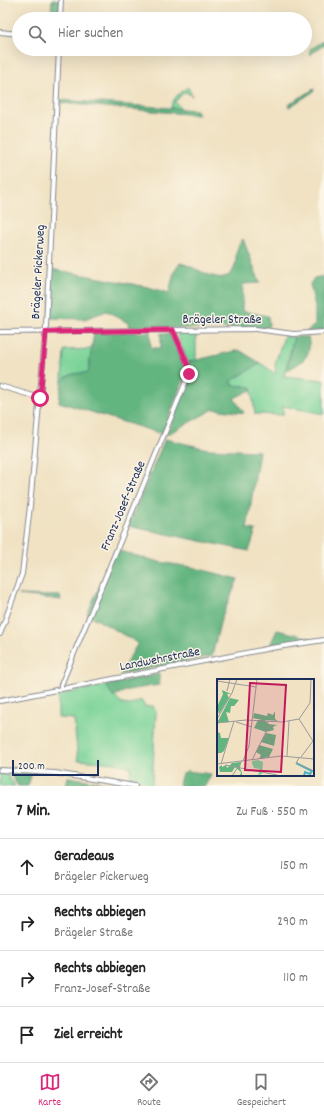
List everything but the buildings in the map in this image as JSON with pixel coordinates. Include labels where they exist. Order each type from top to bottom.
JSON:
[{"type":"street","points":[[60,12],[61,0]]},
{"type":"street","points":[[0,32],[12,33]]},
{"type":"street","name":"Brägeler Pickerweg","points":[[0,634],[20,578],[24,562],[46,332],[59,56]]},
{"type":"street","name":"Brägeler Straße","points":[[0,332],[255,329],[302,334],[324,332]]},
{"type":"street","name":"Franz-Josef-Straße","points":[[61,689],[61,685],[189,374],[188,365],[173,330]]},
{"type":"street","points":[[0,386],[40,398]]},
{"type":"street","name":"Landwehrstraße","points":[[0,701],[271,648],[324,640]]},
{"type":"street","points":[[0,770],[55,773],[135,786]]},
{"type":"green space","points":[[52,0],[60,0],[59,12],[51,12]]},
{"type":"green space","points":[[324,40],[324,45],[312,53],[312,48]]},
{"type":"green space","points":[[188,87],[192,96],[186,92],[183,93],[175,102],[182,109],[171,108],[177,96]]},
{"type":"green space","points":[[314,89],[313,92],[289,107],[288,105]]},
{"type":"green space","points":[[60,100],[196,110],[198,115],[60,103]]},
{"type":"green space","points":[[243,239],[260,283],[243,284],[242,311],[268,316],[269,325],[267,328],[129,328],[128,323],[107,311],[84,319],[49,318],[51,269],[148,287],[169,293],[174,272],[180,263],[218,277],[225,277],[231,273],[236,264],[237,249]]},
{"type":"green space","points":[[324,276],[324,330],[306,332],[315,325],[315,306],[310,284],[314,278]]},
{"type":"green space","points":[[150,332],[151,348],[161,348],[161,333],[172,334],[187,369],[163,432],[159,433],[59,402],[62,381],[65,378],[77,373],[88,373],[94,333]]},
{"type":"green space","points":[[196,333],[196,360],[188,362],[177,334]]},
{"type":"green space","points":[[284,336],[294,337],[284,376],[324,380],[324,414],[283,406],[283,415],[255,414],[251,387],[232,385],[230,382],[260,363],[276,374],[275,364]]},
{"type":"green space","points":[[294,337],[308,337],[309,349],[305,358],[301,362],[286,371]]},
{"type":"green space","points":[[93,349],[88,373],[77,373],[65,378],[62,381],[64,350]]},
{"type":"green space","points":[[239,350],[260,363],[230,382],[232,385],[251,387],[251,390],[234,398],[244,413],[214,409],[166,435],[190,376],[188,362]]},
{"type":"green space","points":[[165,439],[208,449],[259,451],[247,529],[256,530],[249,551],[128,526]]},
{"type":"green space","points":[[116,550],[159,562],[191,567],[238,579],[221,619],[212,656],[120,674],[138,643],[87,614]]},
{"type":"green space","points":[[19,595],[60,596],[61,600]]},
{"type":"green space","points":[[277,630],[311,638],[270,645]]},
{"type":"green space","points":[[159,674],[159,685],[128,690],[113,696],[106,685]]},
{"type":"green space","points":[[106,685],[122,704],[130,705],[141,700],[145,707],[153,706],[156,712],[152,786],[129,783],[131,767],[115,763],[78,760],[74,719],[58,718],[58,695]]},
{"type":"green space","points":[[186,771],[211,774],[205,786],[179,786],[181,776]]},
{"type":"green space","points":[[9,772],[32,772],[28,786],[18,786]]},
{"type":"green space","points":[[0,773],[6,773],[15,786],[0,786]]},
{"type":"green space","points":[[68,777],[117,785],[66,786]]},
{"type":"route","points":[[40,398],[46,332],[173,330],[188,365],[189,374]]}]
